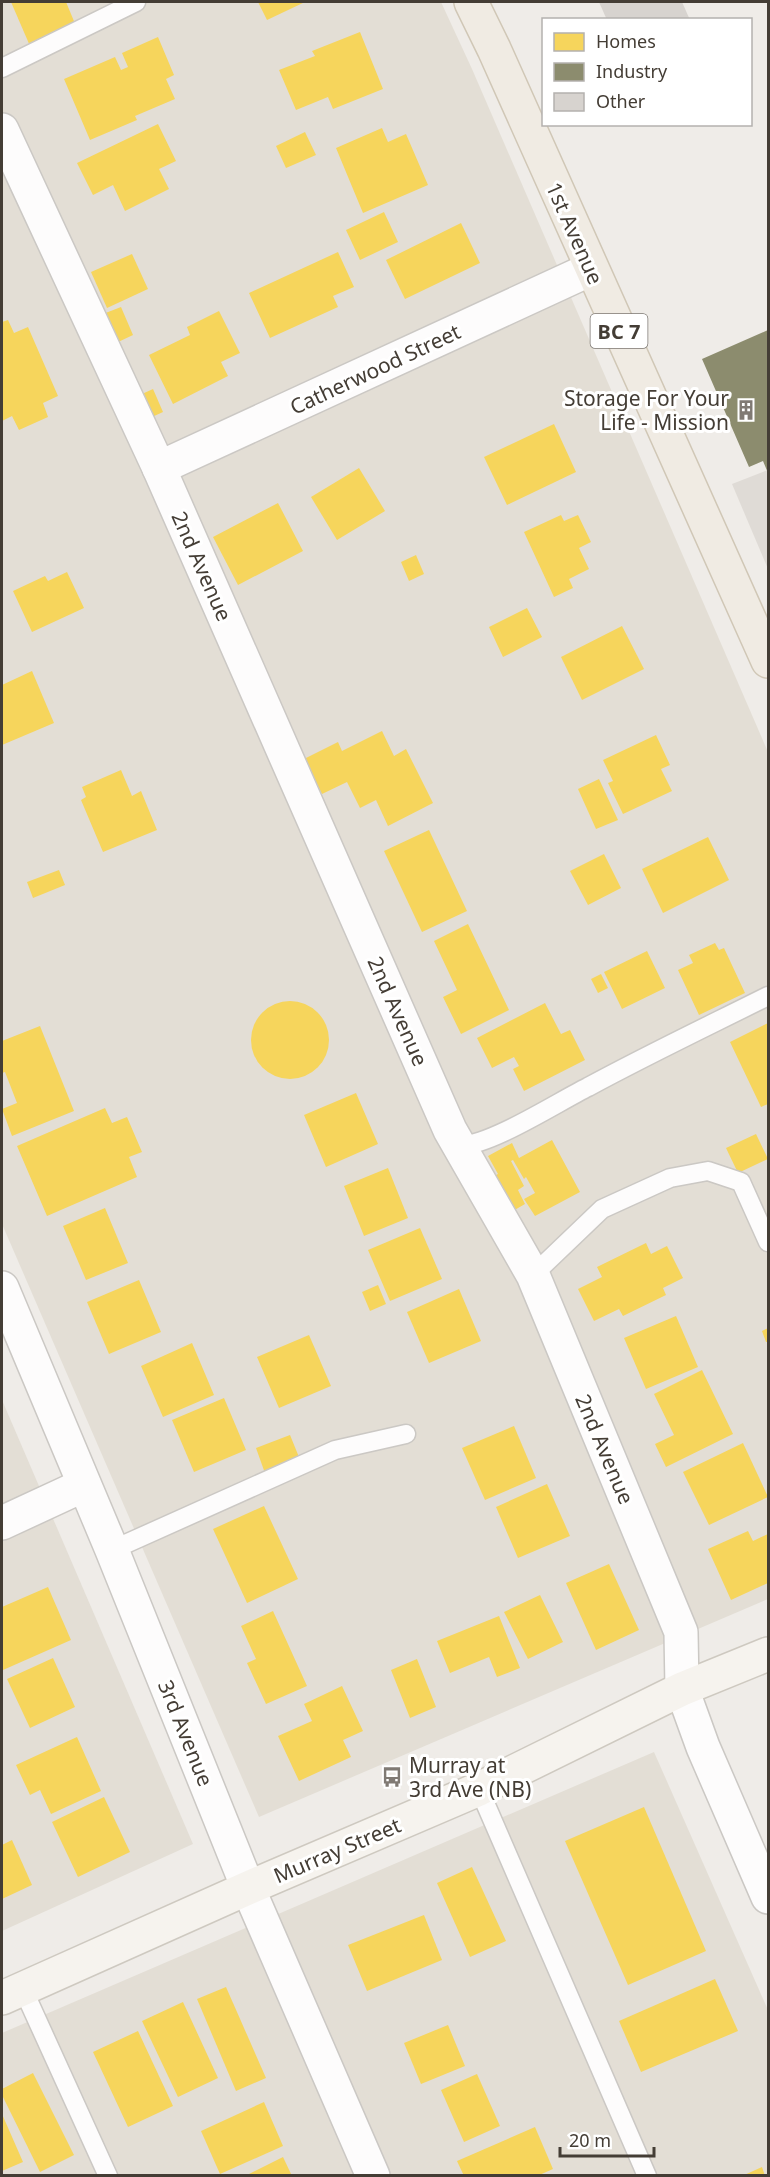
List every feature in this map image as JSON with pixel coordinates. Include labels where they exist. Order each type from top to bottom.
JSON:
[{"type":"main road","name":"1st Avenue","points":[[471,2],[768,661]]},
{"type":"street","name":"2nd Avenue","points":[[2,130],[159,468],[455,1138],[533,1275],[681,1632],[682,1689],[702,1747],[768,1897]]},
{"type":"street","name":"Catherwood Street","points":[[159,468],[591,269]]},
{"type":"street","name":"3rd Avenue","points":[[2,1288],[112,1550],[248,1888],[373,2175]]},
{"type":"street","points":[[2,1523],[84,1485]]},
{"type":"street","name":"Murray Street","points":[[12,1994],[248,1888],[479,1789],[682,1689],[768,1654]]},
{"type":"lane","points":[[2,68],[136,2]]},
{"type":"lane","points":[[455,1138],[476,1143],[492,1137],[768,996]]},
{"type":"lane","points":[[533,1275],[603,1209],[670,1178],[708,1171],[741,1182],[768,1242]]},
{"type":"lane","points":[[112,1550],[335,1450],[406,1434]]},
{"type":"lane","points":[[479,1789],[647,2175]]},
{"type":"lane","points":[[12,1994],[108,2175]]},
{"type":"shaded area","points":[[2,2],[441,2],[768,752],[768,1599],[259,1817],[2,1224]]},
{"type":"shaded area","points":[[768,470],[768,569],[732,484]]},
{"type":"shaded area","points":[[2,1400],[193,1844],[2,1931]]},
{"type":"shaded area","points":[[654,1752],[768,2010],[768,2175],[2,2175],[2,2033]]},
{"type":"building: Homes","points":[[11,2],[66,2],[76,26],[30,46]]},
{"type":"building: Homes","points":[[258,2],[305,2],[267,20]]},
{"type":"building: Homes","points":[[360,32],[383,89],[333,109],[328,97],[296,110],[279,70],[315,56],[312,51]]},
{"type":"building: Homes","points":[[158,37],[174,75],[166,79],[175,99],[135,116],[137,120],[90,140],[64,79],[115,57],[121,70],[128,67],[122,53]]},
{"type":"building: Homes","points":[[158,124],[176,161],[159,169],[169,189],[125,211],[113,185],[93,195],[77,163]]},
{"type":"building: Homes","points":[[382,128],[388,142],[406,134],[428,185],[363,213],[336,148]]},
{"type":"building: Homes","points":[[305,132],[316,155],[286,168],[276,146]]},
{"type":"building: Homes","points":[[384,212],[398,242],[360,260],[346,230]]},
{"type":"building: Homes","points":[[461,223],[480,263],[405,299],[386,260]]},
{"type":"building: Homes","points":[[338,252],[354,287],[333,296],[338,307],[270,338],[249,293]]},
{"type":"building: Homes","points":[[132,254],[148,289],[107,308],[91,272]]},
{"type":"building: Homes","points":[[121,307],[133,335],[116,343],[103,314]]},
{"type":"building: Homes","points":[[219,311],[240,353],[221,362],[228,376],[173,404],[149,355],[190,335],[187,327]]},
{"type":"building: Homes","points":[[8,320],[14,333],[28,327],[58,396],[43,403],[48,417],[19,430],[12,416],[2,421],[2,322]]},
{"type":"building: Homes","points":[[153,389],[163,412],[152,417],[142,394]]},
{"type":"building: Homes","points":[[554,424],[576,472],[507,505],[484,457]]},
{"type":"building: Homes","points":[[359,468],[385,511],[337,540],[311,497]]},
{"type":"building: Homes","points":[[278,503],[303,551],[238,585],[213,537]]},
{"type":"building: Homes","points":[[561,515],[564,521],[578,515],[591,542],[579,548],[589,569],[569,579],[573,588],[554,597],[524,532]]},
{"type":"building: Homes","points":[[416,555],[424,574],[409,581],[401,562]]},
{"type":"building: Homes","points":[[67,572],[84,608],[32,632],[13,591],[45,576],[48,581]]},
{"type":"building: Homes","points":[[527,608],[542,637],[503,657],[489,627]]},
{"type":"building: Homes","points":[[622,626],[644,669],[582,700],[561,657]]},
{"type":"building: Homes","points":[[32,671],[54,723],[2,745],[2,685]]},
{"type":"building: Homes","points":[[382,731],[394,756],[406,749],[433,803],[388,826],[376,800],[360,808],[347,782],[322,794],[304,759],[338,742],[342,751]]},
{"type":"building: Homes","points":[[656,735],[670,765],[661,769],[672,791],[623,814],[608,783],[613,781],[603,760]]},
{"type":"building: Homes","points":[[121,770],[132,796],[141,791],[157,830],[103,852],[81,800],[86,797],[82,787]]},
{"type":"building: Homes","points":[[599,779],[618,820],[596,829],[578,789]]},
{"type":"building: Homes","points":[[429,830],[467,911],[422,932],[384,851]]},
{"type":"building: Homes","points":[[708,837],[729,880],[663,913],[642,869]]},
{"type":"building: Homes","points":[[604,854],[621,888],[588,905],[570,871]]},
{"type":"building: Homes","points":[[59,870],[65,885],[33,898],[27,882]]},
{"type":"building: Homes","points":[[468,924],[509,1010],[461,1034],[443,997],[457,990],[434,941]]},
{"type":"building: Homes","points":[[715,943],[719,950],[724,948],[745,993],[699,1015],[678,970],[693,963],[689,955]]},
{"type":"building: Homes","points":[[647,951],[665,988],[622,1009],[604,972]]},
{"type":"building: Homes","points":[[601,974],[608,988],[598,993],[591,979]]},
{"type":"building: Homes","points":[[290,1001],[305,1004],[322,1018],[329,1040],[326,1055],[312,1072],[290,1079],[275,1076],[258,1062],[251,1040],[254,1025],[268,1008]]},
{"type":"building: Homes","points":[[545,1003],[561,1034],[570,1030],[585,1060],[524,1091],[513,1069],[519,1066],[514,1057],[492,1068],[477,1038]]},
{"type":"building: Homes","points":[[768,1023],[768,1104],[761,1107],[730,1042]]},
{"type":"building: Homes","points":[[40,1026],[74,1111],[12,1136],[2,1109],[17,1103],[5,1072],[2,1073],[2,1041]]},
{"type":"building: Homes","points":[[356,1093],[378,1144],[326,1167],[304,1115]]},
{"type":"building: Homes","points":[[105,1108],[112,1123],[127,1117],[142,1152],[129,1157],[137,1177],[47,1216],[17,1146]]},
{"type":"building: Homes","points":[[756,1134],[768,1159],[738,1173],[726,1148]]},
{"type":"building: Homes","points":[[552,1140],[580,1192],[535,1216],[524,1199],[535,1193],[513,1160],[511,1161],[524,1186],[518,1190],[525,1204],[504,1216],[486,1180],[498,1174],[488,1156],[512,1143],[519,1158]]},
{"type":"building: Homes","points":[[388,1168],[408,1218],[364,1236],[344,1186]]},
{"type":"building: Homes","points":[[105,1208],[128,1263],[86,1280],[63,1226]]},
{"type":"building: Homes","points":[[420,1228],[442,1279],[390,1301],[368,1250]]},
{"type":"building: Homes","points":[[646,1243],[651,1254],[667,1246],[683,1278],[663,1288],[666,1295],[623,1316],[619,1309],[594,1321],[578,1289],[602,1277],[597,1267]]},
{"type":"building: Homes","points":[[139,1280],[161,1332],[109,1354],[87,1302]]},
{"type":"building: Homes","points":[[378,1285],[386,1304],[370,1311],[362,1292]]},
{"type":"building: Homes","points":[[459,1289],[481,1341],[429,1363],[407,1312]]},
{"type":"building: Homes","points":[[676,1316],[698,1367],[646,1389],[624,1338]]},
{"type":"building: Homes","points":[[768,1328],[768,1342],[766,1342],[762,1331]]},
{"type":"building: Homes","points":[[309,1335],[331,1386],[279,1408],[257,1357]]},
{"type":"building: Homes","points":[[192,1343],[214,1395],[163,1417],[141,1366]]},
{"type":"building: Homes","points":[[702,1370],[733,1434],[666,1467],[655,1444],[674,1435],[654,1394]]},
{"type":"building: Homes","points":[[224,1398],[246,1450],[194,1472],[172,1420]]},
{"type":"building: Homes","points":[[514,1426],[536,1478],[485,1500],[462,1448]]},
{"type":"building: Homes","points":[[290,1435],[301,1462],[266,1476],[256,1448]]},
{"type":"building: Homes","points":[[743,1443],[768,1497],[709,1525],[683,1472]]},
{"type":"building: Homes","points":[[547,1484],[570,1536],[518,1558],[496,1507]]},
{"type":"building: Homes","points":[[264,1506],[298,1579],[247,1603],[213,1529]]},
{"type":"building: Homes","points":[[748,1531],[753,1541],[768,1534],[768,1583],[731,1600],[708,1549]]},
{"type":"building: Homes","points":[[609,1564],[639,1630],[596,1650],[566,1583]]},
{"type":"building: Homes","points":[[48,1587],[71,1640],[3,1670],[2,1607]]},
{"type":"building: Homes","points":[[540,1595],[563,1642],[528,1659],[504,1612]]},
{"type":"building: Homes","points":[[273,1611],[307,1686],[266,1704],[247,1663],[256,1659],[241,1626]]},
{"type":"building: Homes","points":[[499,1616],[520,1668],[497,1677],[489,1657],[450,1673],[437,1641]]},
{"type":"building: Homes","points":[[53,1658],[75,1707],[30,1728],[7,1679]]},
{"type":"building: Homes","points":[[417,1659],[436,1707],[410,1718],[391,1670]]},
{"type":"building: Homes","points":[[342,1686],[363,1731],[343,1740],[351,1757],[299,1781],[278,1736],[312,1721],[304,1704]]},
{"type":"building: Homes","points":[[77,1737],[101,1791],[51,1814],[40,1790],[30,1795],[16,1765]]},
{"type":"building: Homes","points":[[104,1797],[130,1852],[78,1877],[52,1822]]},
{"type":"building: Homes","points":[[644,1807],[706,1951],[628,1985],[565,1841]]},
{"type":"building: Homes","points":[[12,1840],[32,1885],[2,1899],[2,1845]]},
{"type":"building: Homes","points":[[472,1867],[506,1941],[470,1957],[437,1883]]},
{"type":"building: Homes","points":[[424,1915],[442,1960],[367,1991],[348,1945]]},
{"type":"building: Homes","points":[[715,1979],[738,2031],[641,2072],[619,2021]]},
{"type":"building: Homes","points":[[226,1987],[266,2078],[236,2091],[197,1999]]},
{"type":"building: Homes","points":[[183,2002],[218,2078],[178,2097],[142,2021]]},
{"type":"building: Homes","points":[[448,2025],[465,2066],[421,2084],[404,2043]]},
{"type":"building: Homes","points":[[138,2031],[173,2106],[128,2127],[93,2052]]},
{"type":"building: Homes","points":[[33,2073],[74,2155],[40,2172],[2,2095],[2,2089]]},
{"type":"building: Homes","points":[[477,2074],[500,2126],[464,2142],[441,2090]]},
{"type":"building: Homes","points":[[264,2102],[283,2146],[220,2174],[201,2131]]},
{"type":"building: Homes","points":[[2,2114],[23,2162],[2,2171]]},
{"type":"building: Homes","points":[[535,2127],[553,2169],[537,2176],[464,2176],[457,2161]]},
{"type":"building: Homes","points":[[283,2157],[292,2176],[245,2176]]},
{"type":"building: Homes","points":[[762,2167],[765,2176],[742,2176]]},
{"type":"building: Industry","name":"Storage For Your Life - Mission","points":[[768,330],[768,473],[763,461],[749,467],[702,359]]},
{"type":"building: Other","points":[[599,2],[682,2],[689,18],[606,18]]},
{"type":"place","name":"Storage For Your Life - Mission","points":[[746,410]]},
{"type":"place","name":"Murray at 3rd Ave (NB)","points":[[392,1777]]}]
